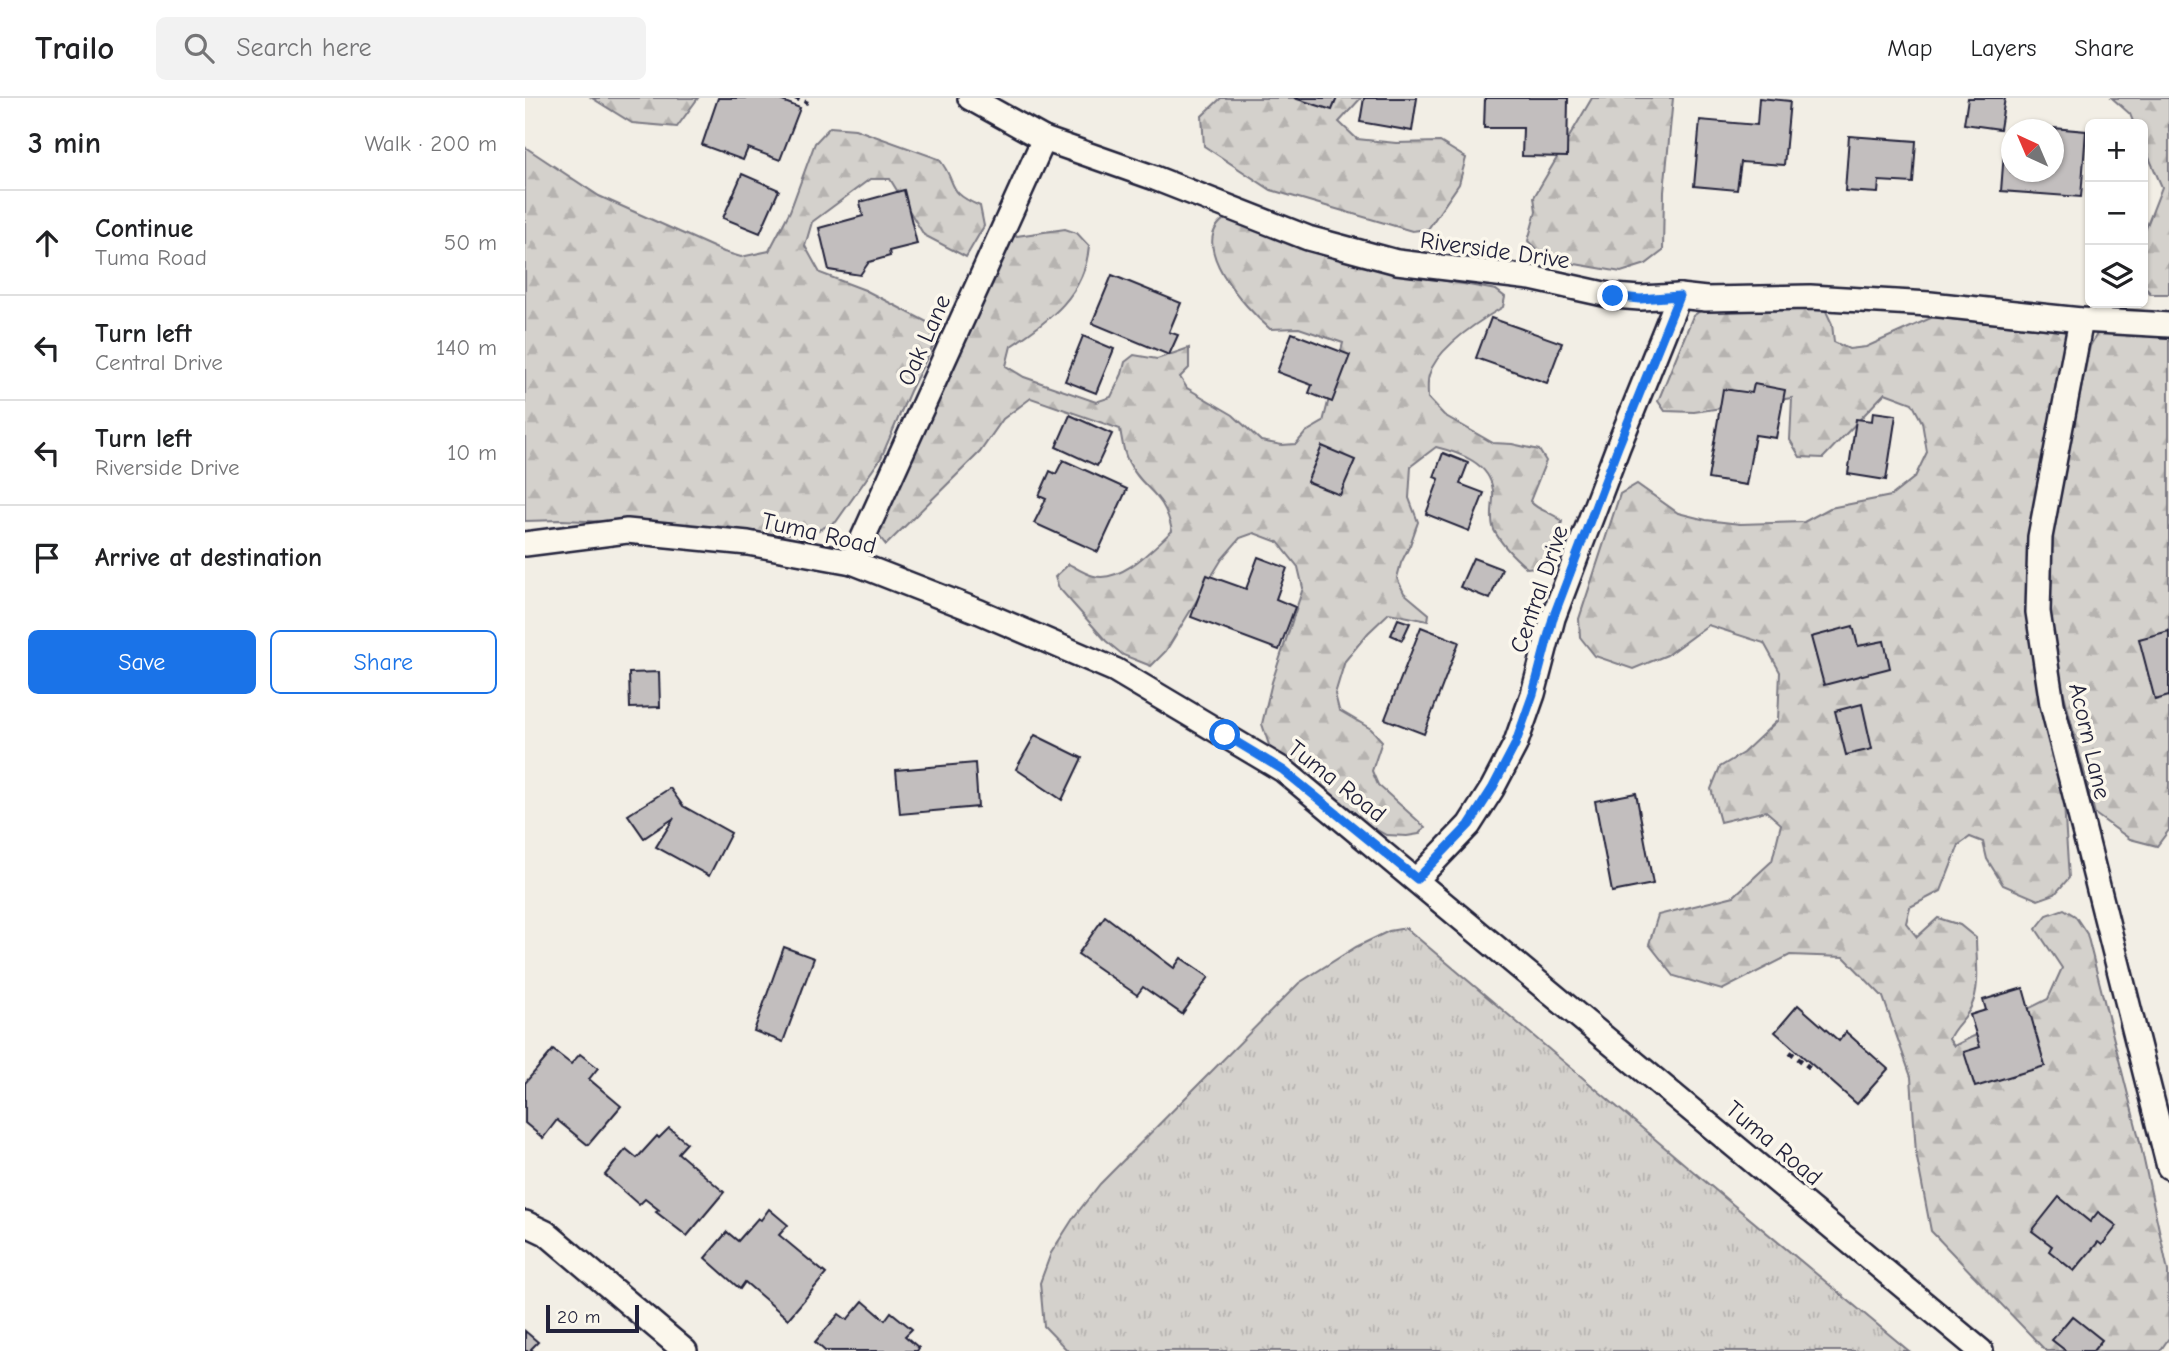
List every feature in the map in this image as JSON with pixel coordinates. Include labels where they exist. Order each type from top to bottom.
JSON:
[{"type":"street","name":"Riverside Drive","points":[[970,98],[1044,139],[1152,177],[1308,238],[1397,262],[1531,278],[1613,296],[1640,299],[1679,296],[1706,299],[1810,298],[1930,304],[2081,320],[2169,325]]},
{"type":"street","name":"Oak Lane","points":[[852,562],[1044,139]]},
{"type":"street","name":"Central Drive","points":[[1417,879],[1469,825],[1515,745],[1533,694],[1553,618],[1679,296]]},
{"type":"street","name":"Acorn Lane","points":[[2081,320],[2040,537],[2038,612],[2052,704],[2169,1167]]},
{"type":"street","name":"Tuma Road","points":[[525,544],[627,531],[748,543],[852,562],[980,612],[1115,670],[1283,770],[1981,1351]]},
{"type":"street","points":[[525,1223],[546,1233],[685,1351]]},
{"type":"path","points":[[795,98],[808,103]]},
{"type":"path","points":[[1790,1052],[1810,1068],[1812,1065]]},
{"type":"green space","points":[[592,98],[698,98],[677,127],[632,123]]},
{"type":"green space","points":[[1221,98],[1361,98],[1339,122],[1357,139],[1396,143],[1440,142],[1466,158],[1459,184],[1428,229],[1412,231],[1271,190],[1204,146],[1202,116]]},
{"type":"green space","points":[[1592,98],[1673,98],[1664,192],[1663,251],[1646,264],[1621,272],[1575,264],[1541,254],[1528,241],[1536,211],[1534,197]]},
{"type":"green space","points":[[2112,98],[2169,98],[2169,294],[2151,294],[2148,291],[2148,223],[2162,187],[2148,155],[2148,119],[2132,119]]},
{"type":"green space","points":[[830,127],[855,129],[939,159],[956,191],[980,206],[984,226],[966,257],[924,235],[890,179],[870,179],[812,222],[805,246],[820,273],[865,290],[927,322],[935,342],[881,458],[836,522],[812,533],[766,535],[728,527],[525,521],[525,147],[599,196],[724,252],[741,257],[769,251],[790,211],[815,143]]},
{"type":"green space","points":[[1229,216],[1371,267],[1496,290],[1505,297],[1503,307],[1450,345],[1433,365],[1429,375],[1428,398],[1444,415],[1493,443],[1539,450],[1546,461],[1530,501],[1562,521],[1554,551],[1543,566],[1527,568],[1522,564],[1504,546],[1494,530],[1493,491],[1486,473],[1464,456],[1436,447],[1411,466],[1409,498],[1418,522],[1397,578],[1404,593],[1429,614],[1428,621],[1389,613],[1345,661],[1335,694],[1339,710],[1371,729],[1382,741],[1372,771],[1378,785],[1425,827],[1419,834],[1386,835],[1352,816],[1270,748],[1262,724],[1272,682],[1303,588],[1298,567],[1278,542],[1254,533],[1240,538],[1222,559],[1166,651],[1151,666],[1123,655],[1106,641],[1059,588],[1055,577],[1069,564],[1094,576],[1115,574],[1146,555],[1172,531],[1159,499],[1128,461],[1120,429],[1031,398],[1003,419],[980,452],[886,545],[879,536],[882,520],[1010,237],[1065,229],[1077,233],[1089,246],[1081,279],[1063,305],[1011,346],[1006,366],[1024,377],[1096,402],[1111,397],[1125,362],[1134,355],[1157,359],[1189,348],[1189,368],[1180,377],[1187,388],[1233,415],[1261,441],[1282,445],[1296,444],[1306,432],[1323,422],[1343,343],[1299,328],[1270,329],[1247,306],[1234,291],[1215,257],[1212,241],[1216,227]]},
{"type":"green space","points":[[1703,309],[1825,309],[1832,324],[1834,342],[1849,349],[1866,347],[1933,317],[2070,332],[2035,522],[2063,789],[2069,878],[2055,894],[2038,900],[2003,885],[1987,859],[1983,842],[1970,837],[1959,845],[1941,891],[1910,907],[1906,923],[1917,937],[1938,918],[1960,925],[1976,938],[1976,991],[1969,1011],[1949,1039],[1954,1046],[2048,999],[2062,968],[2036,929],[2047,915],[2064,909],[2075,916],[2087,934],[2140,1142],[2168,1271],[2169,1338],[2160,1351],[2046,1351],[1931,1231],[1916,1153],[1911,1077],[1883,997],[1844,957],[1790,955],[1722,990],[1674,976],[1649,944],[1658,915],[1734,896],[1772,861],[1781,824],[1766,811],[1720,822],[1711,789],[1720,767],[1743,753],[1778,720],[1780,672],[1764,643],[1708,625],[1667,655],[1633,669],[1595,656],[1580,637],[1579,619],[1620,494],[1637,484],[1678,513],[1706,520],[1740,524],[1804,522],[1830,508],[1891,496],[1915,477],[1927,452],[1922,422],[1912,403],[1885,393],[1823,458],[1800,457],[1790,440],[1792,398],[1694,412],[1665,411],[1658,401],[1693,316]]},
{"type":"green space","points":[[2098,332],[2169,336],[2169,830],[2157,846],[2130,839],[2095,814],[2053,652],[2046,558],[2090,346]]},
{"type":"green space","points":[[1406,928],[1909,1351],[1068,1351],[1044,1326],[1040,1283],[1051,1253],[1100,1184],[1299,983],[1356,947],[1389,931]]},
{"type":"building","points":[[718,98],[775,98],[800,108],[780,160],[748,148],[743,160],[702,145]]},
{"type":"building","points":[[1294,98],[1337,98],[1332,110]]},
{"type":"building","points":[[1364,98],[1417,98],[1412,131],[1360,122]]},
{"type":"building","points":[[1485,98],[1568,98],[1567,157],[1522,156],[1523,128],[1484,128]]},
{"type":"building","points":[[1759,98],[1790,101],[1784,165],[1741,162],[1737,190],[1694,186],[1700,120],[1757,125]]},
{"type":"building","points":[[1968,98],[2005,98],[2000,129],[1964,124]]},
{"type":"building","points":[[2064,129],[2085,131],[2081,197],[2001,191],[2002,182],[2064,182]]},
{"type":"building","points":[[1849,136],[1916,141],[1913,183],[1879,181],[1878,193],[1845,191]]},
{"type":"building","points":[[742,174],[779,190],[760,233],[723,218]]},
{"type":"building","points":[[904,190],[917,244],[889,251],[890,256],[869,262],[860,275],[829,270],[819,228],[863,216],[860,202]]},
{"type":"building","points":[[1112,275],[1181,303],[1169,332],[1178,335],[1169,355],[1092,323]]},
{"type":"building","points":[[1491,318],[1562,343],[1547,383],[1476,358]]},
{"type":"building","points":[[1292,333],[1350,355],[1332,402],[1309,393],[1312,385],[1277,372]]},
{"type":"building","points":[[1083,336],[1114,349],[1096,393],[1065,381]]},
{"type":"building","points":[[1754,384],[1785,390],[1776,438],[1755,435],[1746,485],[1708,479],[1723,389],[1752,393]]},
{"type":"building","points":[[1873,412],[1896,415],[1886,480],[1848,474],[1856,419],[1872,421]]},
{"type":"building","points":[[1070,415],[1112,434],[1097,466],[1056,447]]},
{"type":"building","points":[[1322,446],[1355,460],[1340,495],[1307,482]]},
{"type":"building","points":[[1443,453],[1468,463],[1460,484],[1484,493],[1469,531],[1426,514],[1439,479],[1434,477]]},
{"type":"building","points":[[1063,460],[1127,489],[1098,552],[1034,523],[1046,499],[1039,496],[1050,471],[1056,474]]},
{"type":"building","points":[[1258,557],[1287,568],[1276,599],[1295,607],[1279,650],[1191,617],[1207,575],[1246,589]]},
{"type":"building","points":[[1473,558],[1502,569],[1490,599],[1460,587]]},
{"type":"building","points":[[1398,619],[1410,623],[1402,640],[1391,635]]},
{"type":"building","points":[[1853,626],[1858,646],[1884,641],[1890,668],[1824,685],[1811,637]]},
{"type":"building","points":[[1421,627],[1459,642],[1424,734],[1385,719]]},
{"type":"building","points":[[2169,631],[2169,696],[2155,700],[2139,639]]},
{"type":"building","points":[[659,672],[660,707],[630,708],[629,673]]},
{"type":"building","points":[[1862,704],[1872,749],[1846,755],[1835,711]]},
{"type":"building","points":[[1035,735],[1082,758],[1062,800],[1016,769]]},
{"type":"building","points":[[975,763],[978,807],[900,814],[896,770]]},
{"type":"building","points":[[670,788],[683,806],[731,833],[709,876],[656,847],[674,818],[644,838],[628,815]]},
{"type":"building","points":[[1636,793],[1653,884],[1612,892],[1595,801]]},
{"type":"building","points":[[1105,916],[1174,968],[1181,958],[1209,977],[1182,1014],[1143,987],[1137,995],[1078,954]]},
{"type":"building","points":[[784,947],[814,958],[783,1042],[754,1031]]},
{"type":"building","points":[[2023,988],[2045,1066],[1975,1087],[1964,1052],[1980,1047],[1970,1015],[1986,1010],[1983,1000]]},
{"type":"building","points":[[1798,1005],[1839,1041],[1846,1032],[1888,1069],[1857,1104],[1775,1032]]},
{"type":"building","points":[[553,1050],[571,1064],[580,1054],[598,1068],[589,1079],[621,1106],[588,1145],[557,1120],[543,1138],[525,1123],[525,1083]]},
{"type":"building","points":[[669,1128],[687,1143],[678,1153],[724,1192],[687,1236],[656,1212],[659,1210],[645,1199],[639,1205],[605,1175],[626,1149],[637,1158],[657,1136],[659,1138]]},
{"type":"building","points":[[2059,1197],[2090,1222],[2098,1212],[2117,1226],[2102,1245],[2098,1242],[2074,1271],[2049,1251],[2052,1246],[2032,1231]]},
{"type":"building","points":[[769,1209],[788,1225],[779,1235],[826,1274],[788,1319],[745,1282],[740,1289],[705,1258],[727,1232],[738,1241]]},
{"type":"building","points":[[863,1301],[885,1320],[891,1312],[912,1329],[905,1336],[919,1348],[917,1351],[825,1351],[815,1342],[839,1314],[847,1320]]},
{"type":"building","points":[[2072,1316],[2102,1340],[2093,1351],[2066,1351],[2052,1340]]},
{"type":"building","points":[[525,1331],[538,1342],[531,1349],[533,1351],[525,1351]]},
{"type":"route","points":[[1225,735],[1283,770],[1417,879],[1469,825],[1515,745],[1533,694],[1553,618],[1679,296],[1640,299],[1613,296]]}]
